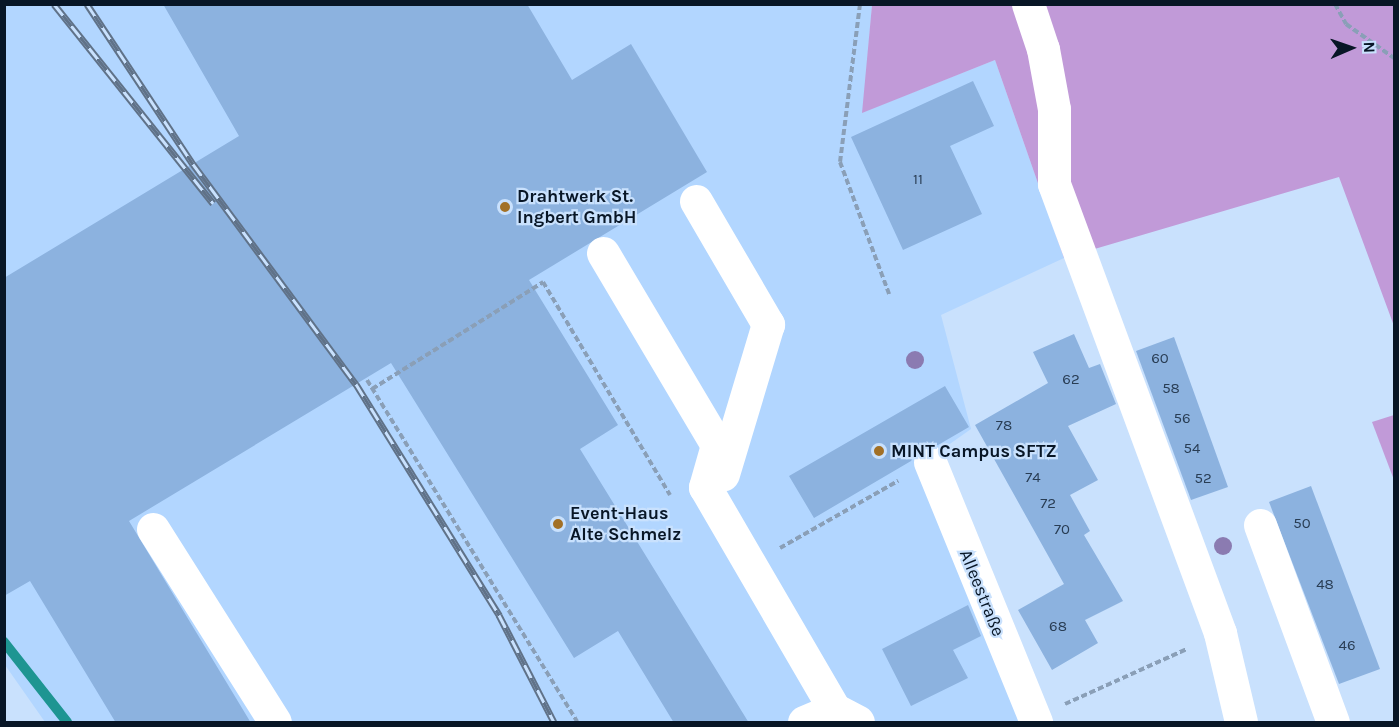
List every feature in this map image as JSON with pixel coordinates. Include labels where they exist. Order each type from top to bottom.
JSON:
[{"type":"lane","points":[[1028,4],[1043,49],[1054,109],[1054,184],[1220,633],[1241,723]]},
{"type":"lane","points":[[696,201],[768,324],[723,474]]},
{"type":"lane","points":[[603,253],[717,445],[705,487],[846,716],[804,723]]},
{"type":"lane","name":"Alleestraße","points":[[930,462],[1035,720]]},
{"type":"lane","points":[[1260,525],[1334,723]]},
{"type":"lane","points":[[153,529],[275,723]]},
{"type":"path","points":[[860,4],[840,162],[889,294]]},
{"type":"path","points":[[1335,4],[1346,24],[1395,58]]},
{"type":"path","points":[[372,389],[543,282],[671,497]]},
{"type":"path","points":[[367,380],[578,723]]},
{"type":"path","points":[[751,564],[930,462]]},
{"type":"path","points":[[1035,720],[1164,661]]},
{"type":"shaded area","points":[[4,5],[872,5],[863,112],[995,60],[1064,258],[941,315],[971,429],[937,453],[1039,722],[45,722],[5,665]]},
{"type":"shaded area","points":[[872,5],[1394,5],[1394,326],[1339,177],[1064,258],[995,60],[862,113]]},
{"type":"shaded area","points":[[1394,415],[1394,480],[1372,422]]},
{"type":"building","points":[[163,4],[527,4],[572,80],[631,44],[707,172],[529,280],[618,425],[580,449],[749,723],[674,723],[618,631],[574,658],[391,363],[129,521],[251,723],[116,723],[30,581],[4,596],[4,278],[239,136]]},
{"type":"building","points":[[973,81],[994,126],[950,146],[982,214],[903,250],[851,137]]},
{"type":"building","points":[[1074,334],[1089,368],[1100,364],[1116,404],[1068,426],[1098,480],[1070,495],[1090,531],[1084,535],[1123,601],[1085,620],[1098,643],[1052,670],[1018,610],[1064,584],[975,425],[1048,383],[1033,352]]},
{"type":"building","points":[[1174,337],[1228,487],[1191,500],[1136,351]]},
{"type":"building","name":"MINT Campus SFTZ","points":[[945,386],[969,427],[938,445],[922,445],[911,461],[814,518],[789,476]]},
{"type":"building","points":[[1311,486],[1380,669],[1339,684],[1269,502]]},
{"type":"building","points":[[968,605],[981,636],[953,650],[968,678],[911,706],[882,649]]},
{"type":"waterway","points":[[4,642],[67,722]]},
{"type":"railway","points":[[54,4],[213,203]]},
{"type":"railway","points":[[87,4],[193,164],[356,384],[499,615],[554,722]]},
{"type":"place","name":"Drahtwerk St. Ingbert GmbH","points":[[505,207]]},
{"type":"place","name":"MINT Campus SFTZ","points":[[879,451]]},
{"type":"place","name":"Event-Haus Alte Schmelz","points":[[558,524]]}]
